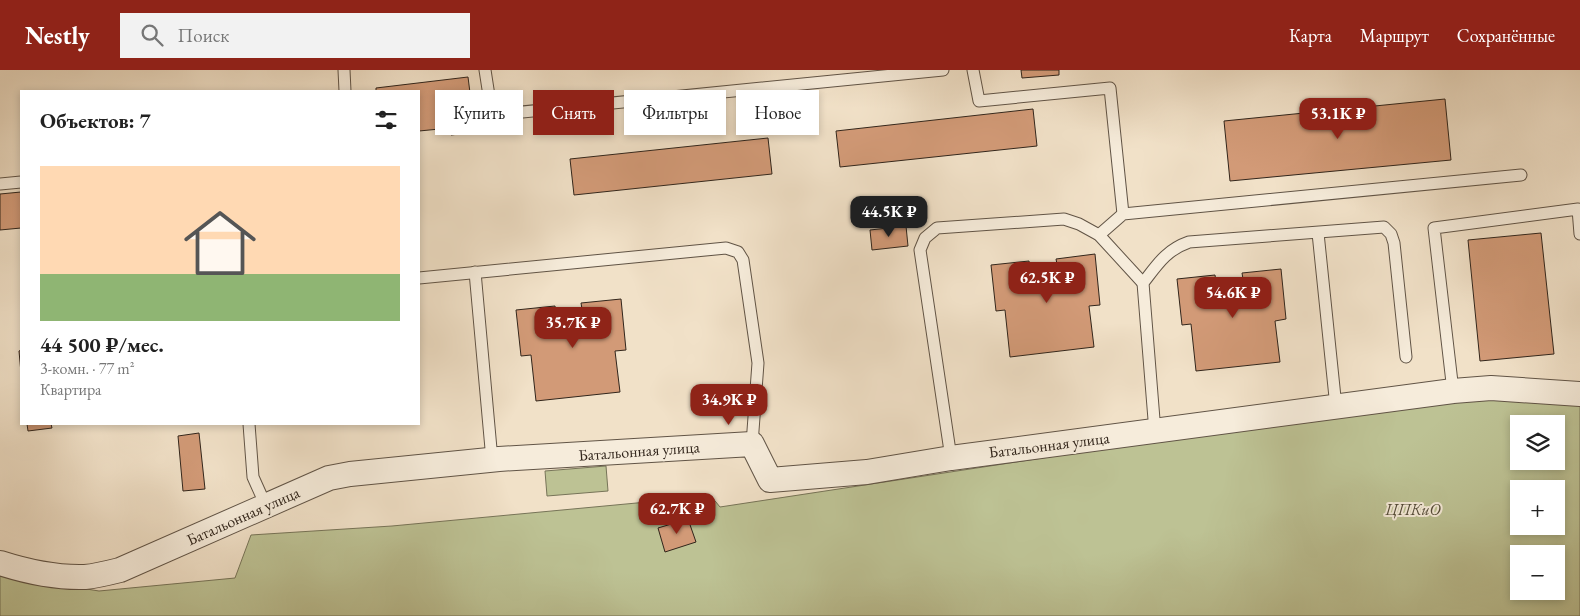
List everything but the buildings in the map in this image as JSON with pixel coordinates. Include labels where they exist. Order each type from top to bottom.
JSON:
[{"type":"street","name":"Батальонная улица","points":[[0,563],[27,572],[56,576],[86,577],[120,570],[329,478],[350,474],[492,460],[752,444],[770,480],[867,472],[951,458],[1453,391],[1491,388],[1580,394]]},
{"type":"lane","points":[[344,70],[345,90]]},
{"type":"lane","points":[[485,70],[492,115],[943,70]]},
{"type":"lane","points":[[973,70],[979,101],[1110,88],[1123,214]]},
{"type":"lane","points":[[1099,235],[1123,214],[1521,175]]},
{"type":"lane","points":[[0,184],[20,182]]},
{"type":"lane","points":[[1453,391],[1434,228],[1578,209],[1580,234]]},
{"type":"lane","points":[[951,458],[920,250],[925,238],[937,228],[1064,219],[1079,224],[1099,235],[1143,283],[1155,432]]},
{"type":"lane","points":[[1143,283],[1167,254],[1175,247],[1189,242],[1384,227],[1391,234],[1394,243],[1406,357]]},
{"type":"lane","points":[[1318,232],[1336,407]]},
{"type":"lane","points":[[420,278],[726,248],[738,252],[743,260],[758,363],[752,444]]},
{"type":"lane","points":[[475,272],[492,460]]},
{"type":"lane","points":[[249,425],[253,478],[266,506]]},
{"type":"green space","name":"ЦПКиО","points":[[1477,392],[1580,405],[1580,616],[0,616],[0,575],[99,591],[235,578],[251,535],[392,526],[711,496],[720,507]]},
{"type":"green space","points":[[606,466],[608,491],[547,496],[545,471]]}]
